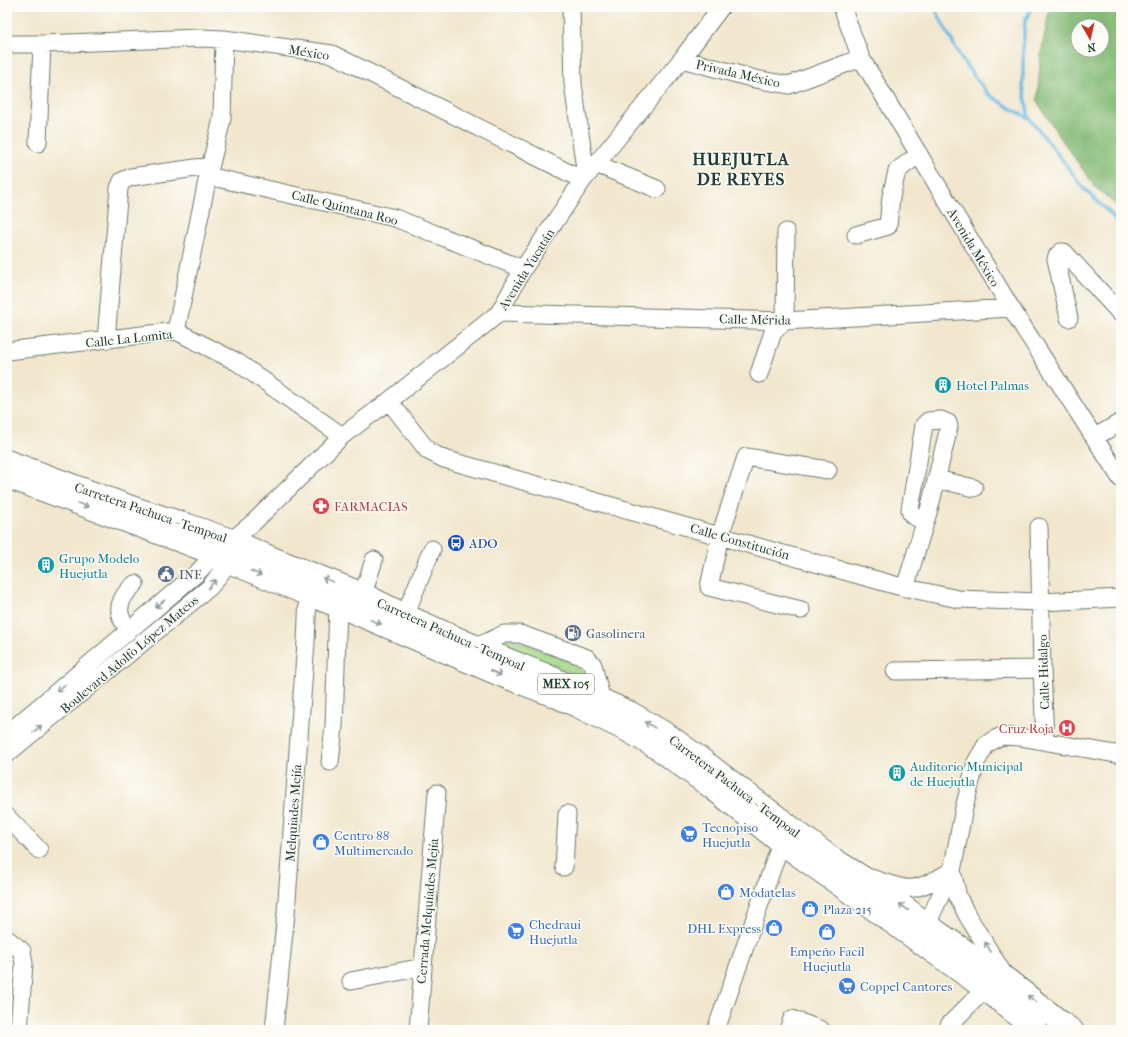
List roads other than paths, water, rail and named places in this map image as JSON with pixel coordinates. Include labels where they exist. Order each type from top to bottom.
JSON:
[{"type":"main road","name":"Carretera Pachuca - Tempoal","points":[[7,461],[54,486],[229,550],[352,601],[473,654],[546,676],[631,713],[668,735],[832,858],[875,885],[922,932],[985,989],[1036,1030]]},
{"type":"main road","name":"Carretera Pachuca - Tempoal","points":[[7,477],[54,486]]},
{"type":"main road","name":"Carretera Pachuca - Tempoal","points":[[229,550],[308,595],[352,601],[405,615],[473,654],[628,731],[660,750],[712,788],[781,843],[922,932],[1008,980],[1064,1028]]},
{"type":"street","points":[[571,7],[573,84],[588,174]]},
{"type":"street","name":"Avenida Yucatán","points":[[229,550],[254,522],[342,436],[389,401],[499,313],[523,269],[588,174],[682,59],[721,7]]},
{"type":"street","name":"Avenida México","points":[[842,7],[861,58],[1011,308],[1121,479]]},
{"type":"street","name":"México","points":[[7,44],[200,38],[224,39],[332,54],[588,174],[657,189]]},
{"type":"street","points":[[176,331],[209,171],[222,119],[224,39]]},
{"type":"street","points":[[38,143],[42,44]]},
{"type":"street","name":"Privada México","points":[[682,59],[755,79],[789,84],[861,58]]},
{"type":"street","points":[[856,235],[888,226],[891,197],[897,171],[919,154]]},
{"type":"street","points":[[106,339],[119,188],[122,181],[131,177],[209,171]]},
{"type":"street","name":"Calle Quintana Roo","points":[[209,171],[395,218],[523,269]]},
{"type":"street","points":[[759,374],[774,332],[785,321],[786,232]]},
{"type":"street","points":[[1069,318],[1056,259],[1061,252],[1064,252],[1116,309]]},
{"type":"street","name":"Calle Mérida","points":[[499,313],[785,321],[1011,308]]},
{"type":"street","name":"Calle La Lomita","points":[[7,351],[176,331],[237,362],[342,436]]},
{"type":"street","name":"Calle Constitución","points":[[389,401],[428,451],[444,460],[905,588],[958,600],[1041,602],[1121,598]]},
{"type":"street","points":[[905,588],[925,520],[937,479],[949,427],[948,423],[941,420],[928,421],[924,425],[910,510],[914,517],[925,520]]},
{"type":"street","points":[[1095,437],[1121,422]]},
{"type":"street","points":[[801,610],[709,587],[720,536],[746,457],[828,470]]},
{"type":"street","points":[[937,479],[974,488]]},
{"type":"street","name":"Calle Hidalgo","points":[[1040,528],[1042,669],[1046,741]]},
{"type":"street","points":[[405,615],[432,549]]},
{"type":"street","name":"Boulevard Adolfo López Mateos","points":[[7,734],[197,573],[229,550]]},
{"type":"street","name":"Boulevard Adolfo López Mateos","points":[[7,754],[210,587],[229,550]]},
{"type":"street","points":[[330,762],[352,601],[374,560]]},
{"type":"street","points":[[135,584],[123,597],[120,608],[121,618],[136,648]]},
{"type":"street","name":"Melquiades Mejía","points":[[274,1030],[287,906],[308,595]]},
{"type":"street","points":[[473,654],[504,634],[520,634],[587,658],[593,666],[607,721]]},
{"type":"street","points":[[895,671],[1042,669]]},
{"type":"street","points":[[922,932],[952,871],[964,808],[976,762],[986,745],[1002,736],[1020,737],[1121,756]]},
{"type":"street","name":"Cerrada Melquíades Mejía","points":[[418,1030],[437,793]]},
{"type":"street","points":[[564,867],[568,814]]},
{"type":"street","points":[[7,817],[39,850]]},
{"type":"street","points":[[716,1030],[781,843]]},
{"type":"street","points":[[859,875],[906,888],[911,888],[923,886],[952,871]]},
{"type":"street","points":[[952,871],[958,897],[967,915],[1008,980]]},
{"type":"street","points":[[7,939],[22,951],[24,963],[19,1030]]},
{"type":"street","points":[[351,981],[423,968]]},
{"type":"street","points":[[949,1025],[985,989]]},
{"type":"street","points":[[788,1030],[792,1019],[821,1030]]},
{"type":"waterway","points":[[934,7],[962,60],[988,94],[1029,118],[1084,189],[1110,213],[1121,227]]},
{"type":"waterway","points":[[1029,118],[1023,85],[1023,49],[1025,20],[1033,7]]},
{"type":"place","name":"Hotel Palmas","points":[[943,385]]},
{"type":"place","name":"FARMACIAS","points":[[321,506]]},
{"type":"place","name":"ADO","points":[[456,543]]},
{"type":"place","name":"Grupo Modelo Huejutla","points":[[46,565]]},
{"type":"place","name":"INE","points":[[166,574]]},
{"type":"place","name":"Gasolinera","points":[[573,633]]},
{"type":"place","name":"Cruz Roja","points":[[1067,728]]},
{"type":"place","name":"Auditorio Municipal de Huejutla","points":[[897,773]]},
{"type":"place","name":"Tecnopiso Huejutla","points":[[689,834]]},
{"type":"place","name":"Centro 88 Multimercado","points":[[321,842]]},
{"type":"place","name":"Modatelas","points":[[726,892]]},
{"type":"place","name":"Plaza 215","points":[[810,909]]},
{"type":"place","name":"DHL Express","points":[[774,928]]},
{"type":"place","name":"Chedraui Huejutla","points":[[516,931]]},
{"type":"place","name":"Empeño Facil Huejutla","points":[[827,932]]},
{"type":"place","name":"Coppel Cantores","points":[[847,986]]},
{"type":"district","name":"HUEJUTLA DE REYES","points":[[741,169]]}]
